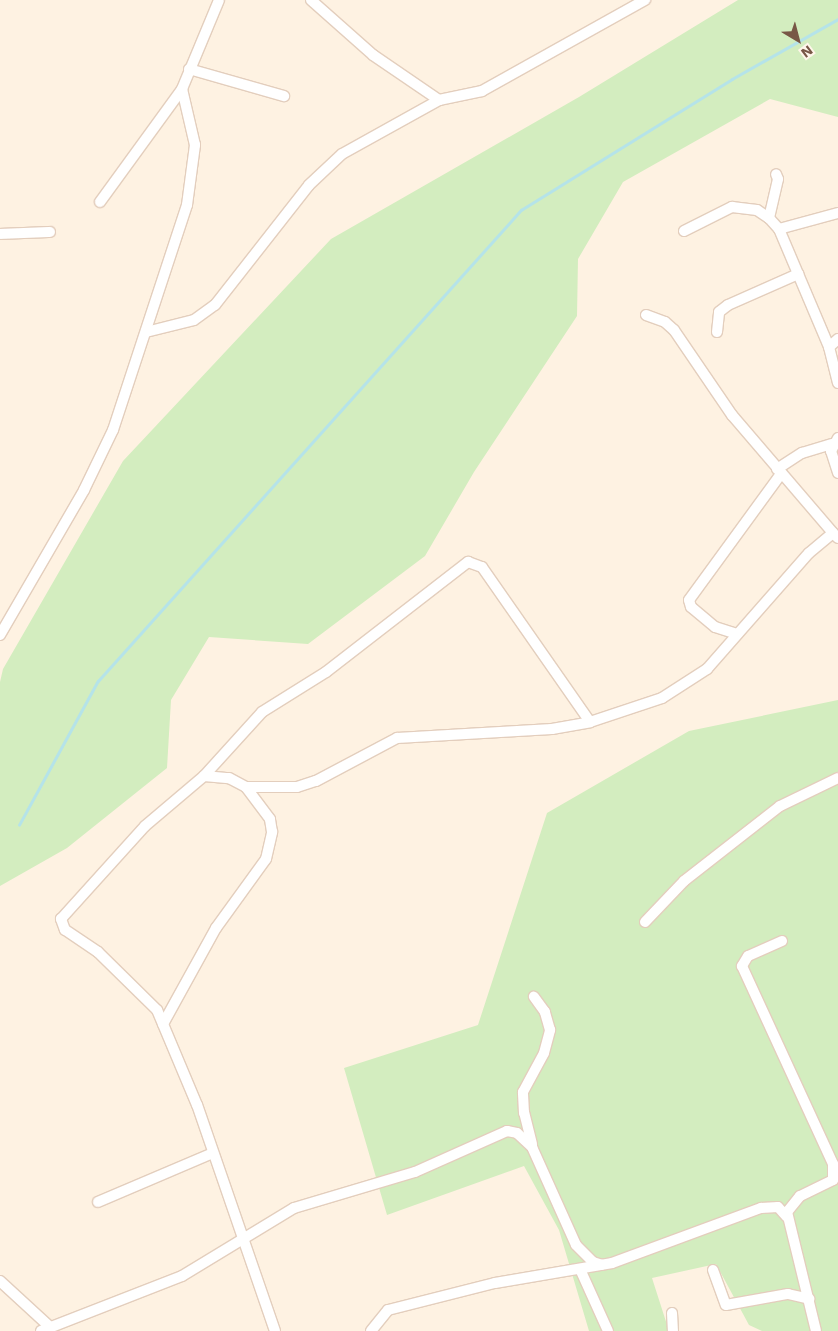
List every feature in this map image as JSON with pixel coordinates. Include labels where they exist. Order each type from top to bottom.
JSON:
[{"type":"street","points":[[100,202],[182,89],[219,0]]},
{"type":"street","points":[[311,0],[373,55],[439,100]]},
{"type":"street","points":[[146,332],[179,326],[204,315],[251,263],[317,176],[342,154],[439,100],[482,91],[645,0]]},
{"type":"street","points":[[189,69],[284,96]]},
{"type":"street","points":[[0,635],[92,473],[113,430],[146,332],[187,206],[193,174],[192,120],[182,89]]},
{"type":"street","points":[[769,218],[778,179],[776,174]]},
{"type":"street","points":[[684,231],[732,207],[757,210],[769,218],[779,229],[829,348],[838,383]]},
{"type":"street","points":[[779,229],[838,213]]},
{"type":"street","points":[[0,234],[50,232]]},
{"type":"street","points":[[717,332],[719,312],[728,305],[798,274]]},
{"type":"street","points":[[246,787],[287,788],[316,782],[397,738],[499,735],[590,722],[662,698],[690,683],[737,634],[786,577],[836,535],[779,472],[732,415],[674,330],[665,322],[646,315]]},
{"type":"street","points":[[829,348],[838,339]]},
{"type":"street","points":[[737,634],[715,627],[691,607],[689,600],[779,472],[802,453],[835,441],[838,473]]},
{"type":"street","points":[[275,1331],[213,1153],[157,1010],[98,952],[65,930],[61,919],[145,826],[204,776],[262,712],[333,666],[468,562],[482,567],[590,722]]},
{"type":"street","points":[[163,1024],[216,928],[266,859],[272,832],[270,819],[246,787],[229,778],[204,776]]},
{"type":"street","points":[[646,922],[684,882],[780,806],[838,778]]},
{"type":"street","points":[[782,941],[748,956],[742,966],[813,1115],[834,1176],[829,1184],[791,1203],[787,1216]]},
{"type":"street","points":[[534,997],[545,1012],[550,1030],[544,1053],[523,1092],[524,1112],[532,1147],[576,1245],[588,1258],[602,1265]]},
{"type":"street","points":[[0,1281],[46,1329],[77,1319],[182,1276],[243,1237],[294,1208],[415,1172],[508,1131],[523,1137],[532,1147]]},
{"type":"street","points":[[98,1202],[213,1153]]},
{"type":"street","points":[[371,1331],[388,1310],[494,1283],[602,1265],[761,1208],[778,1207],[787,1216],[816,1331]]},
{"type":"street","points":[[580,1269],[608,1331]]},
{"type":"street","points":[[713,1270],[726,1305],[788,1294],[809,1299]]},
{"type":"street","points":[[672,1312],[674,1331]]},
{"type":"street","points":[[71,1331],[77,1319]]},
{"type":"green space","points":[[738,0],[838,0],[838,117],[770,99],[623,182],[578,259],[577,316],[474,472],[425,556],[308,644],[209,637],[171,700],[167,768],[67,848],[0,886],[0,682],[3,669],[123,461],[331,239],[579,97]]},
{"type":"green space","points":[[838,700],[838,1331],[762,1331],[749,1325],[716,1264],[652,1278],[669,1331],[589,1331],[559,1230],[524,1166],[387,1215],[344,1068],[478,1025],[547,813],[689,731]]},
{"type":"waterway","points":[[19,825],[98,681],[521,210],[732,79],[838,19]]}]
